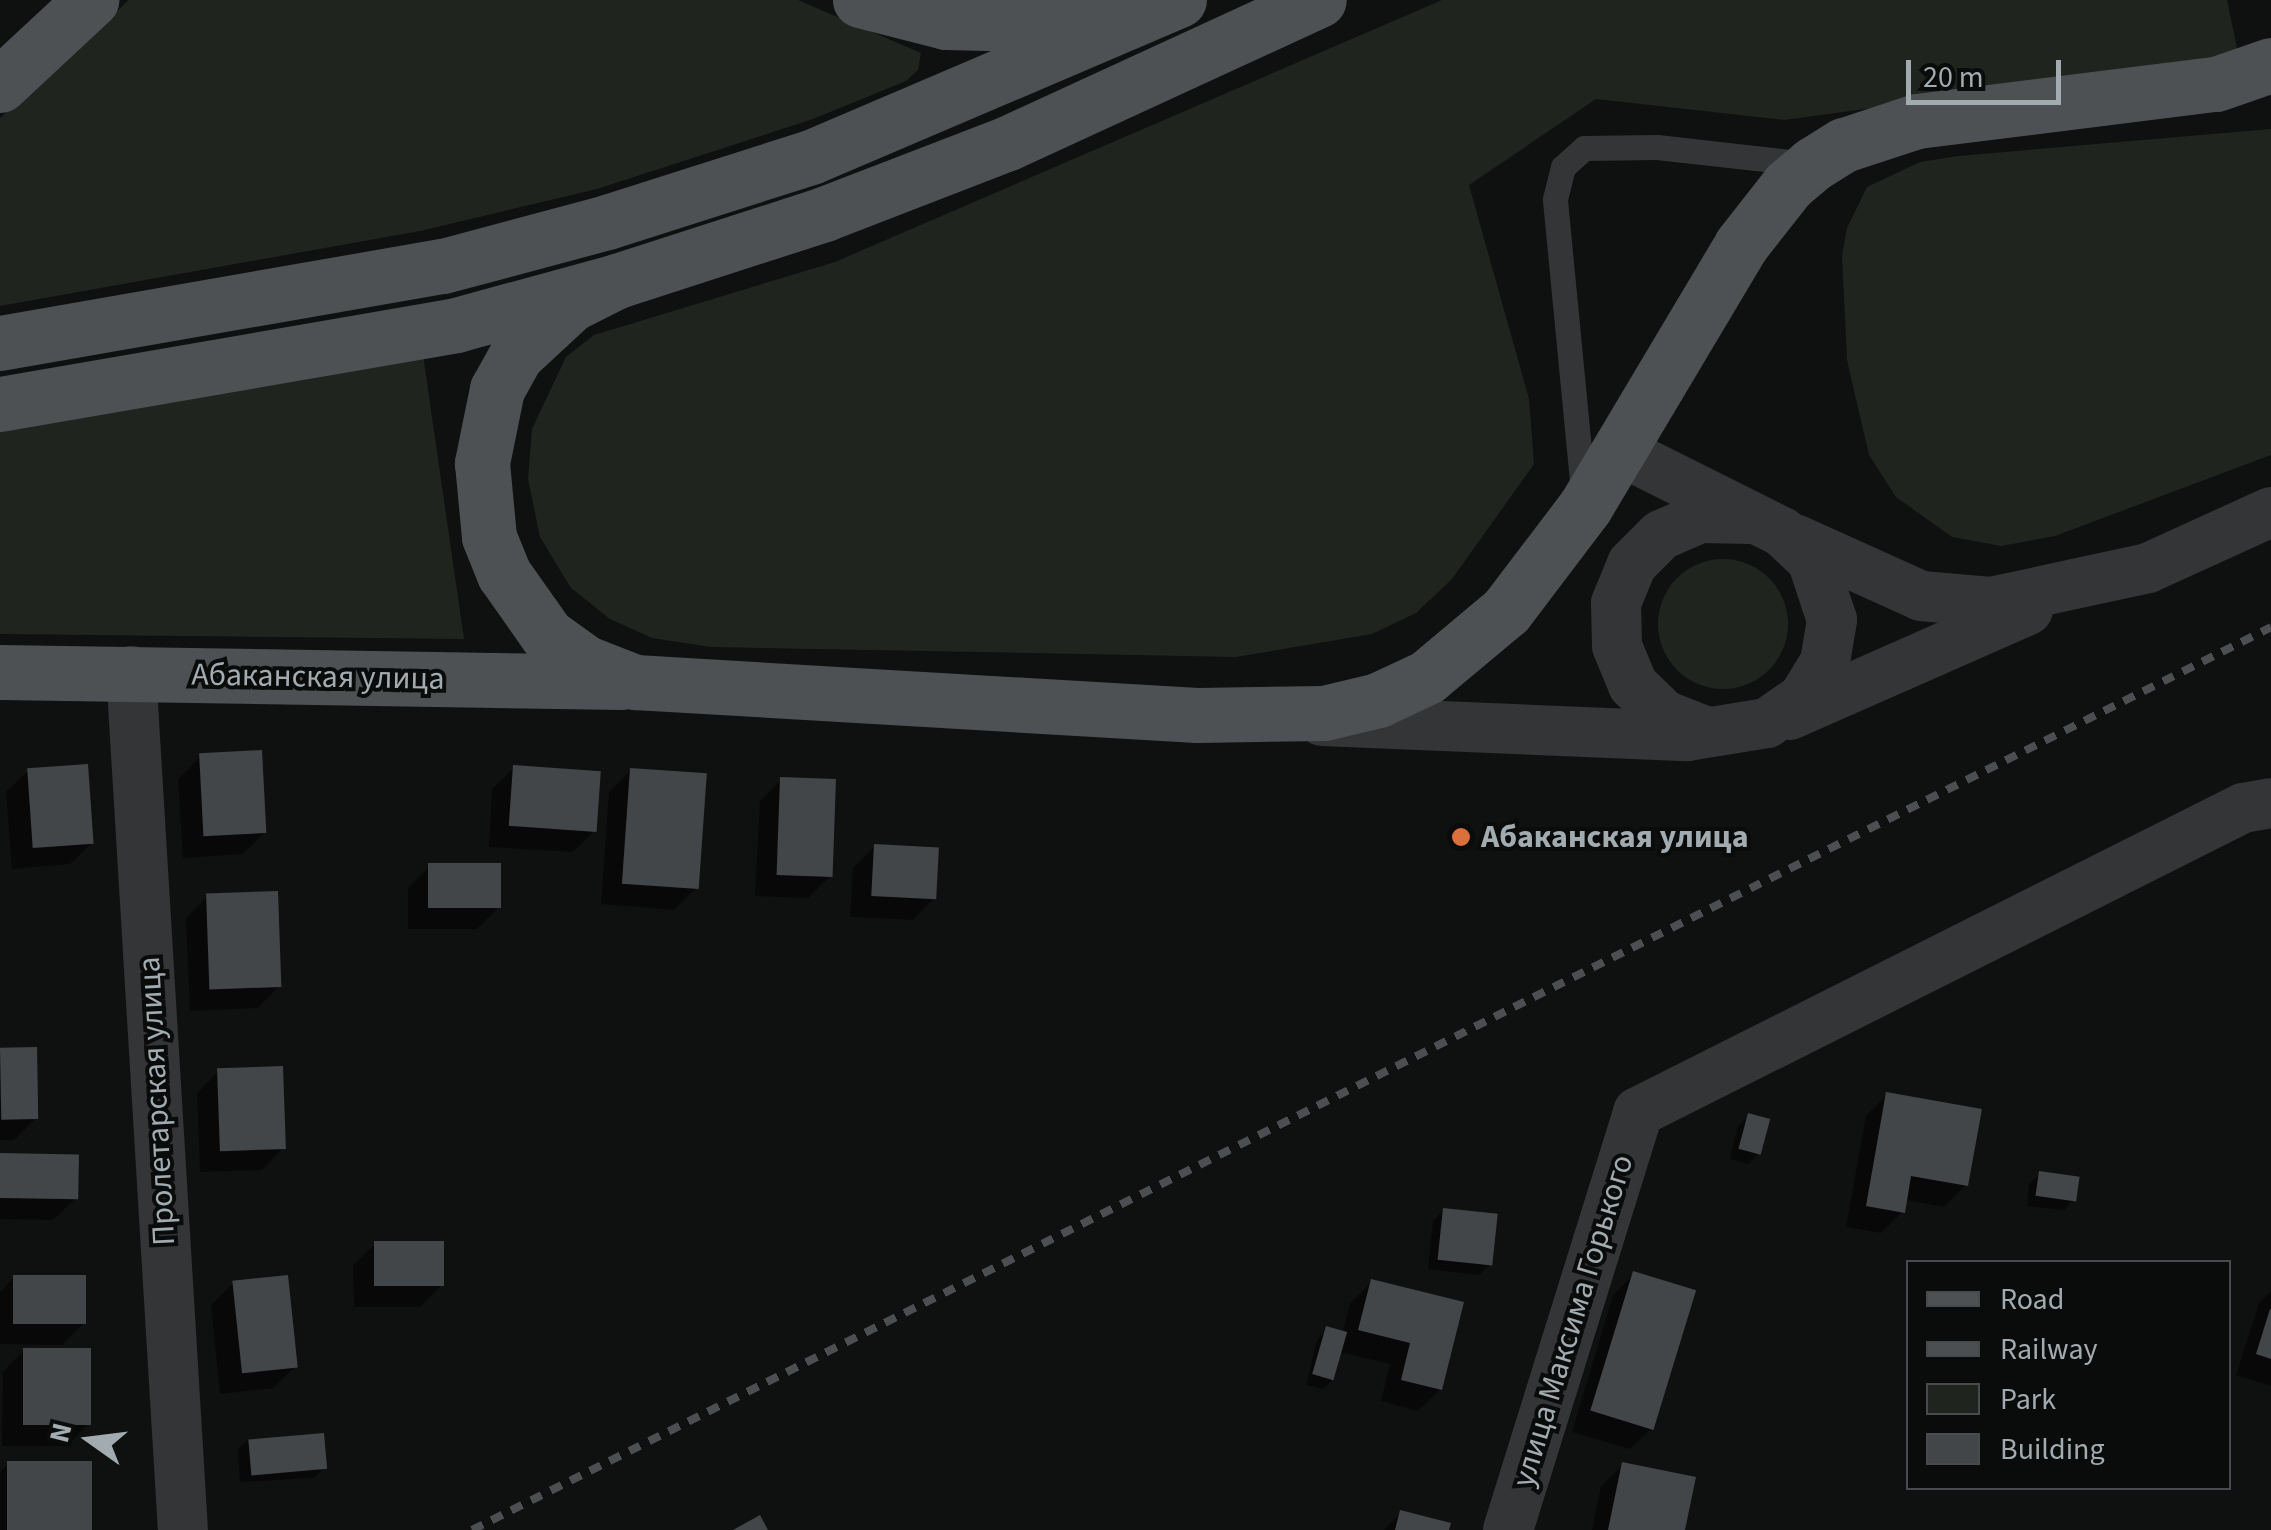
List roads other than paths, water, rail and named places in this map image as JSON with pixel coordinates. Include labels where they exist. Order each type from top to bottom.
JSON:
[{"type":"main road","points":[[0,85],[91,0]]},
{"type":"main road","points":[[860,0],[946,22],[1032,24],[1160,0]]},
{"type":"main road","points":[[0,343],[443,266],[607,222],[811,157],[1179,0]]},
{"type":"main road","points":[[0,404],[456,325],[617,281],[824,214],[1008,143],[1320,0]]},
{"type":"main road","name":"Абаканская улица","points":[[0,672],[131,671],[635,682],[1197,715],[1324,713],[1378,700],[1426,678],[1506,611],[1585,507],[1741,245],[1777,197],[1813,164],[1844,145],[1917,121],[2216,84],[2271,65]]},
{"type":"main road","points":[[617,281],[550,320],[516,355],[486,428],[483,503],[504,574],[540,627],[586,663],[635,682]]},
{"type":"street","points":[[1618,450],[1896,587],[1944,601],[2020,600],[2148,568],[2271,512]]},
{"type":"street","points":[[1718,515],[1772,527],[1823,579],[1830,640],[1814,683],[1746,728],[1664,715],[1633,685],[1617,646],[1616,603],[1632,564],[1661,535],[1718,515]]},
{"type":"street","points":[[1197,715],[1646,735],[1746,728],[2102,580]]},
{"type":"street","name":"Пролетарская улица","points":[[131,671],[183,1530]]},
{"type":"street","name":"улица Максима Горького","points":[[1508,1530],[1638,1112],[2243,808],[2271,804]]},
{"type":"lane","points":[[1585,507],[1555,199],[1563,167],[1584,148],[1657,147],[1813,164]]},
{"type":"railway","points":[[472,1530],[2271,627]]},
{"type":"place","name":"Абаканская улица","points":[[1461,837]]}]
